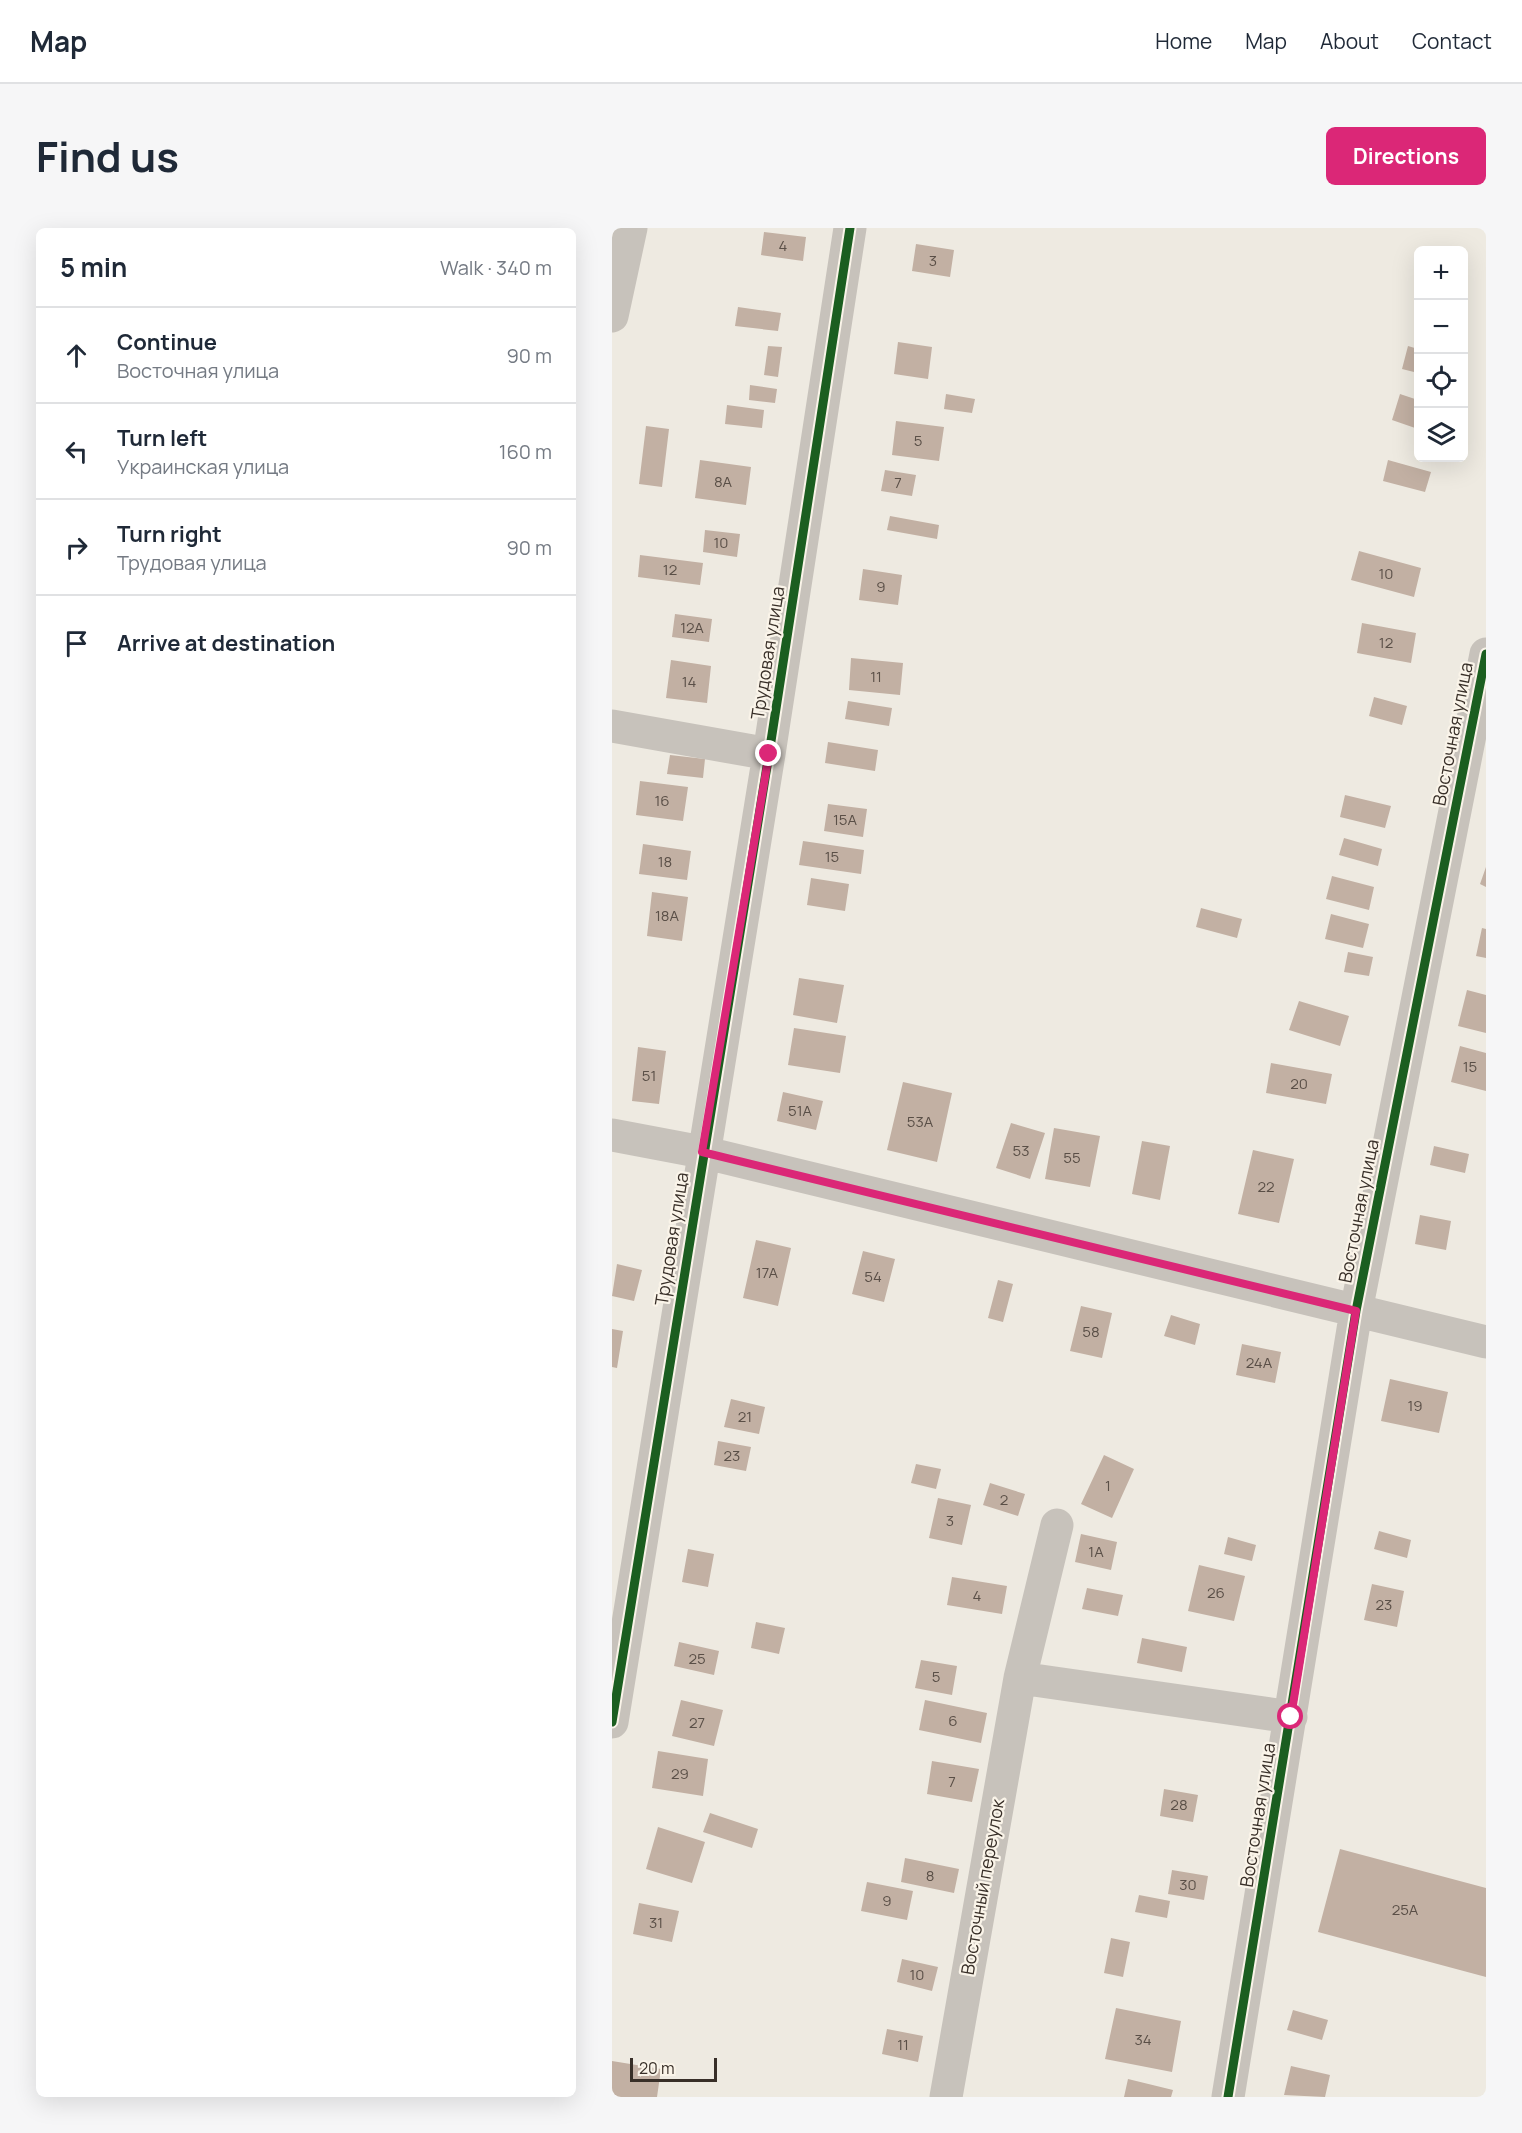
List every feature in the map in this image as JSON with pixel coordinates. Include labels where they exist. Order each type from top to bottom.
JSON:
[{"type":"street","points":[[612,316],[631,228]]},
{"type":"street","name":"Трудовая улица","points":[[612,1722],[702,1152],[769,754],[850,228]]},
{"type":"street","name":"Восточная улица","points":[[1228,2097],[1356,1311],[1486,654]]},
{"type":"street","points":[[612,726],[769,754]]},
{"type":"street","points":[[612,1135],[702,1152],[1486,1342]]},
{"type":"street","name":"Восточный переулок","points":[[946,2097],[1020,1678],[1057,1525]]},
{"type":"street","points":[[1020,1678],[1291,1717]]},
{"type":"building","points":[[764,232],[806,237],[803,261],[761,255]]},
{"type":"building","points":[[916,244],[954,250],[950,277],[912,271]]},
{"type":"building","points":[[738,307],[781,313],[778,331],[735,326]]},
{"type":"building","points":[[898,342],[932,347],[928,379],[894,374]]},
{"type":"building","points":[[768,346],[782,347],[778,377],[764,375]]},
{"type":"building","points":[[1408,346],[1414,348],[1414,372],[1402,369]]},
{"type":"building","points":[[750,385],[777,389],[775,403],[749,400]]},
{"type":"building","points":[[946,394],[975,399],[972,413],[944,409]]},
{"type":"building","points":[[1400,394],[1414,399],[1414,428],[1392,420]]},
{"type":"building","points":[[727,405],[764,410],[762,428],[725,424]]},
{"type":"building","points":[[896,421],[944,427],[939,461],[892,455]]},
{"type":"building","points":[[646,426],[669,429],[662,487],[639,484]]},
{"type":"building","points":[[700,460],[751,467],[746,505],[695,498]]},
{"type":"building","points":[[1388,460],[1431,472],[1425,492],[1383,481]]},
{"type":"building","points":[[885,470],[916,475],[912,496],[881,491]]},
{"type":"building","points":[[890,516],[939,525],[937,539],[887,530]]},
{"type":"building","points":[[705,530],[740,534],[737,557],[703,552]]},
{"type":"building","points":[[1359,551],[1421,568],[1414,597],[1351,580]]},
{"type":"building","points":[[640,555],[703,563],[700,585],[638,577]]},
{"type":"building","points":[[863,569],[902,575],[898,605],[859,600]]},
{"type":"building","points":[[675,614],[712,619],[709,642],[672,637]]},
{"type":"building","points":[[1362,623],[1416,633],[1411,663],[1357,653]]},
{"type":"building","points":[[851,658],[903,663],[900,695],[849,690]]},
{"type":"building","points":[[671,660],[711,666],[707,703],[666,698]]},
{"type":"building","points":[[1374,697],[1407,706],[1402,725],[1369,716]]},
{"type":"building","points":[[848,701],[892,708],[889,726],[845,719]]},
{"type":"building","points":[[828,742],[878,750],[875,771],[825,763]]},
{"type":"building","points":[[670,755],[705,759],[703,778],[667,774]]},
{"type":"building","points":[[640,781],[688,787],[683,821],[636,815]]},
{"type":"building","points":[[1345,795],[1391,806],[1385,828],[1340,817]]},
{"type":"building","points":[[828,804],[867,809],[863,837],[824,831]]},
{"type":"building","points":[[1344,838],[1382,849],[1378,866],[1339,855]]},
{"type":"building","points":[[803,841],[864,850],[861,874],[799,865]]},
{"type":"building","points":[[643,844],[691,851],[687,880],[639,874]]},
{"type":"building","points":[[1486,867],[1486,887],[1480,884]]},
{"type":"building","points":[[1332,876],[1374,887],[1369,910],[1326,899]]},
{"type":"building","points":[[811,878],[849,884],[845,911],[807,905]]},
{"type":"building","points":[[652,892],[688,897],[682,941],[647,936]]},
{"type":"building","points":[[1201,908],[1242,919],[1237,938],[1196,927]]},
{"type":"building","points":[[1331,914],[1369,924],[1363,948],[1325,939]]},
{"type":"building","points":[[1482,928],[1486,929],[1486,958],[1476,956]]},
{"type":"building","points":[[1348,952],[1373,957],[1369,976],[1344,972]]},
{"type":"building","points":[[799,978],[844,985],[837,1023],[793,1015]]},
{"type":"building","points":[[1467,990],[1486,995],[1486,1033],[1458,1026]]},
{"type":"building","points":[[1299,1001],[1349,1016],[1340,1046],[1289,1030]]},
{"type":"building","points":[[794,1028],[846,1036],[840,1073],[788,1065]]},
{"type":"building","points":[[1460,1046],[1486,1053],[1486,1091],[1451,1082]]},
{"type":"building","points":[[638,1047],[666,1051],[659,1104],[632,1101]]},
{"type":"building","points":[[1271,1063],[1332,1074],[1326,1104],[1266,1093]]},
{"type":"building","points":[[903,1082],[952,1093],[937,1162],[887,1150]]},
{"type":"building","points":[[783,1092],[823,1101],[816,1130],[777,1121]]},
{"type":"building","points":[[1011,1123],[1045,1133],[1030,1179],[996,1168]]},
{"type":"building","points":[[1054,1128],[1100,1136],[1090,1187],[1045,1179]]},
{"type":"building","points":[[1142,1141],[1170,1146],[1160,1200],[1132,1194]]},
{"type":"building","points":[[1434,1146],[1469,1154],[1465,1173],[1430,1165]]},
{"type":"building","points":[[1253,1150],[1294,1159],[1279,1223],[1238,1214]]},
{"type":"building","points":[[1420,1215],[1451,1221],[1446,1250],[1415,1244]]},
{"type":"building","points":[[756,1240],[791,1248],[778,1306],[743,1298]]},
{"type":"building","points":[[863,1251],[895,1259],[884,1302],[852,1294]]},
{"type":"building","points":[[617,1264],[642,1270],[634,1301],[612,1296]]},
{"type":"building","points":[[998,1280],[1013,1284],[1003,1322],[988,1318]]},
{"type":"building","points":[[1081,1306],[1112,1313],[1102,1358],[1070,1351]]},
{"type":"building","points":[[1171,1315],[1200,1324],[1195,1345],[1164,1336]]},
{"type":"building","points":[[612,1329],[623,1331],[617,1368],[612,1367]]},
{"type":"building","points":[[1242,1344],[1281,1352],[1275,1383],[1236,1375]]},
{"type":"building","points":[[1390,1379],[1448,1392],[1439,1433],[1381,1421]]},
{"type":"building","points":[[731,1399],[765,1407],[759,1434],[724,1427]]},
{"type":"building","points":[[718,1441],[751,1447],[746,1471],[714,1465]]},
{"type":"building","points":[[1104,1455],[1134,1469],[1112,1518],[1081,1504]]},
{"type":"building","points":[[916,1464],[941,1469],[936,1489],[911,1483]]},
{"type":"building","points":[[990,1483],[1025,1494],[1018,1516],[983,1505]]},
{"type":"building","points":[[938,1498],[971,1505],[962,1545],[929,1538]]},
{"type":"building","points":[[1379,1531],[1411,1540],[1407,1558],[1374,1549]]},
{"type":"building","points":[[1081,1534],[1117,1542],[1111,1570],[1075,1562]]},
{"type":"building","points":[[1228,1537],[1256,1545],[1252,1561],[1224,1554]]},
{"type":"building","points":[[688,1549],[714,1554],[708,1587],[682,1582]]},
{"type":"building","points":[[1199,1565],[1245,1576],[1234,1621],[1188,1611]]},
{"type":"building","points":[[952,1577],[1007,1586],[1002,1614],[947,1605]]},
{"type":"building","points":[[1372,1584],[1404,1591],[1397,1627],[1364,1620]]},
{"type":"building","points":[[1087,1588],[1123,1595],[1118,1616],[1082,1609]]},
{"type":"building","points":[[756,1622],[785,1628],[779,1654],[751,1648]]},
{"type":"building","points":[[1142,1638],[1187,1647],[1182,1672],[1137,1663]]},
{"type":"building","points":[[679,1642],[719,1651],[714,1675],[674,1666]]},
{"type":"building","points":[[921,1660],[957,1666],[952,1695],[915,1688]]},
{"type":"building","points":[[681,1700],[723,1710],[714,1746],[672,1736]]},
{"type":"building","points":[[925,1700],[987,1713],[981,1743],[919,1730]]},
{"type":"building","points":[[658,1751],[708,1759],[703,1796],[652,1788]]},
{"type":"building","points":[[932,1761],[979,1769],[972,1802],[927,1794]]},
{"type":"building","points":[[1164,1789],[1198,1795],[1193,1822],[1160,1816]]},
{"type":"building","points":[[710,1813],[758,1829],[752,1848],[703,1832]]},
{"type":"building","points":[[658,1827],[705,1842],[692,1883],[646,1869]]},
{"type":"building","points":[[1340,1849],[1486,1888],[1486,1977],[1318,1932]]},
{"type":"building","points":[[905,1858],[959,1869],[954,1893],[901,1882]]},
{"type":"building","points":[[1172,1870],[1208,1876],[1204,1900],[1168,1894]]},
{"type":"building","points":[[867,1882],[913,1891],[907,1920],[861,1911]]},
{"type":"building","points":[[1139,1895],[1170,1901],[1167,1918],[1135,1912]]},
{"type":"building","points":[[639,1903],[679,1911],[672,1942],[633,1934]]},
{"type":"building","points":[[1111,1938],[1130,1942],[1123,1977],[1104,1973]]},
{"type":"building","points":[[902,1959],[938,1967],[932,1991],[897,1982]]},
{"type":"building","points":[[1116,2008],[1181,2021],[1172,2072],[1105,2059]]},
{"type":"building","points":[[1293,2010],[1328,2020],[1322,2040],[1287,2030]]},
{"type":"building","points":[[887,2029],[923,2036],[918,2062],[882,2054]]},
{"type":"building","points":[[612,2061],[661,2069],[657,2097],[612,2097]]},
{"type":"building","points":[[1291,2066],[1330,2075],[1325,2097],[1284,2095]]},
{"type":"building","points":[[1128,2079],[1173,2090],[1171,2097],[1124,2097]]},
{"type":"cycle path","points":[[612,1722],[769,754],[850,228]]},
{"type":"cycle path","points":[[1228,2097],[1356,1311],[1486,654]]},
{"type":"route","points":[[769,754],[702,1152],[1356,1311],[1291,1717]]}]
